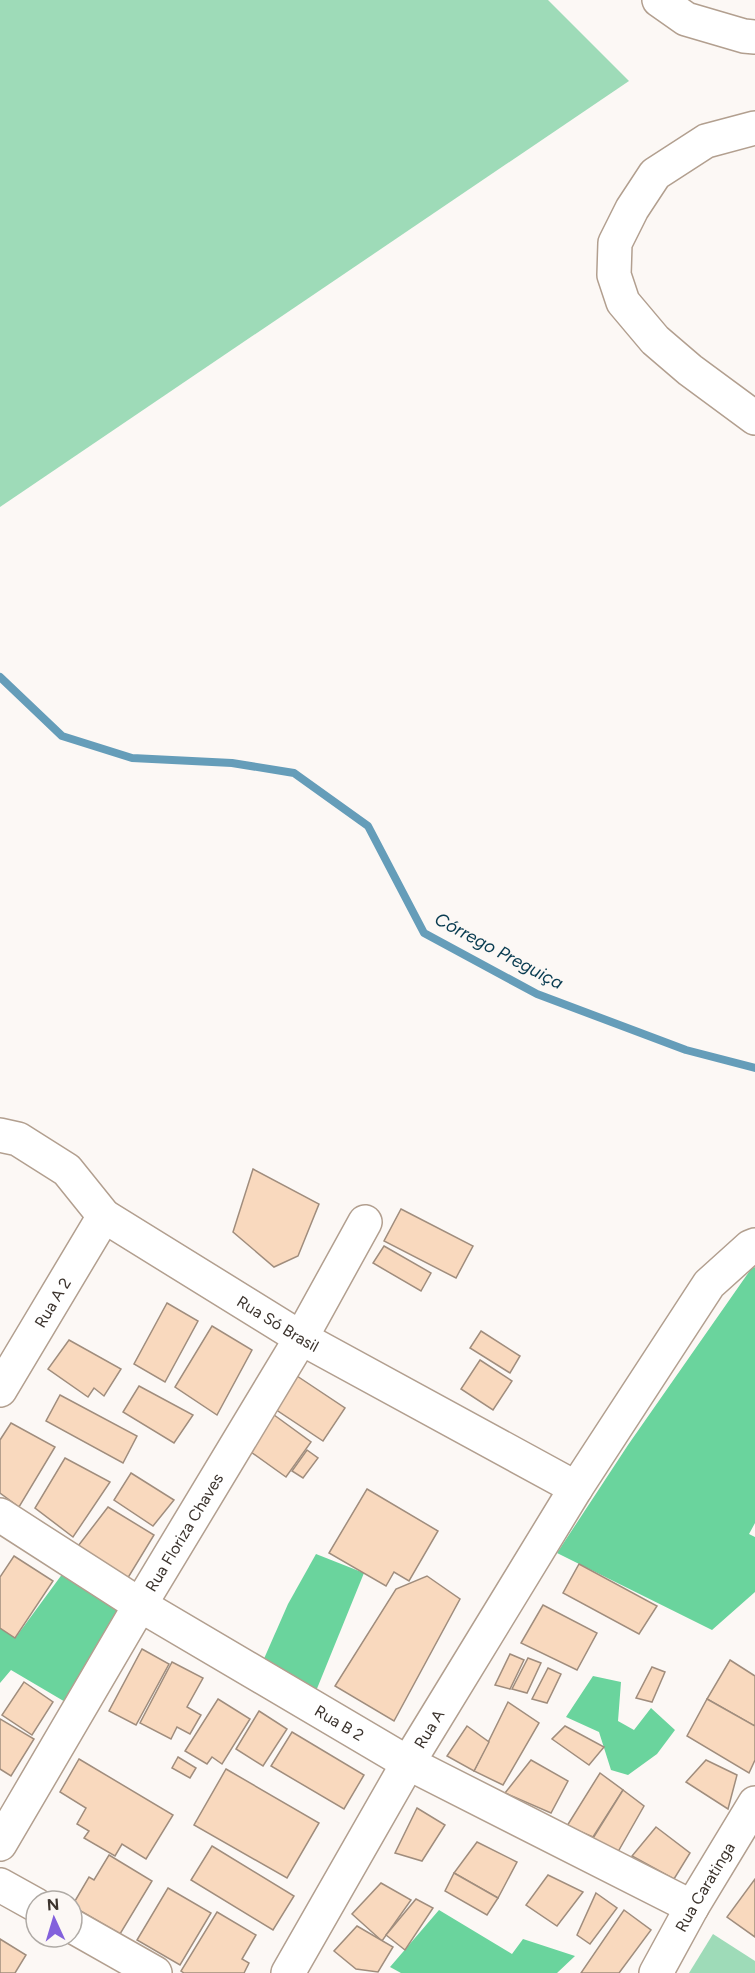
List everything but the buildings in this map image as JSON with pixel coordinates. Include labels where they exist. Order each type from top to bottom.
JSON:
[{"type":"street","points":[[659,0],[686,20],[755,37]]},
{"type":"street","points":[[755,128],[706,141],[655,174],[632,209],[615,243],[614,275],[622,302],[655,340],[690,370],[755,418]]},
{"type":"street","name":"Rua Só Brasil","points":[[0,1135],[18,1139],[67,1170],[104,1216],[301,1338],[576,1488]]},
{"type":"street","name":"Rua A 2","points":[[0,1390],[104,1216]]},
{"type":"street","name":"Rua Floriza Chaves","points":[[0,1844],[140,1605],[301,1338],[365,1222]]},
{"type":"street","name":"Rua A","points":[[288,1973],[408,1763],[576,1488],[709,1284],[755,1245]]},
{"type":"street","name":"Rua B 2","points":[[0,1515],[140,1605],[408,1763],[692,1907]]},
{"type":"street","name":"Rua Caratinga","points":[[656,1973],[692,1907],[755,1803]]},
{"type":"street","points":[[0,1885],[24,1898]]},
{"type":"street","points":[[84,1933],[155,1973]]},
{"type":"green space","points":[[0,0],[548,0],[629,81],[0,507]]},
{"type":"green space","points":[[755,1267],[755,1523],[749,1534],[755,1537],[755,1592],[712,1630],[557,1553],[628,1445],[751,1269]]},
{"type":"green space","points":[[316,1554],[364,1573],[316,1691],[263,1661],[288,1604]]},
{"type":"green space","points":[[63,1573],[121,1608],[67,1703],[11,1670],[0,1683],[0,1628],[16,1637]]},
{"type":"green space","points":[[593,1676],[621,1682],[618,1721],[634,1730],[651,1708],[675,1730],[657,1754],[628,1775],[611,1770],[599,1732],[566,1717]]},
{"type":"green space","points":[[439,1910],[512,1954],[523,1939],[575,1956],[557,1973],[401,1973],[390,1967]]},
{"type":"green space","points":[[713,1934],[755,1961],[755,1973],[689,1973]]},
{"type":"waterway","name":"Córrego Preguiça","points":[[0,677],[62,736],[132,758],[232,763],[294,773],[368,826],[424,933],[537,994],[686,1050],[755,1068]]}]
